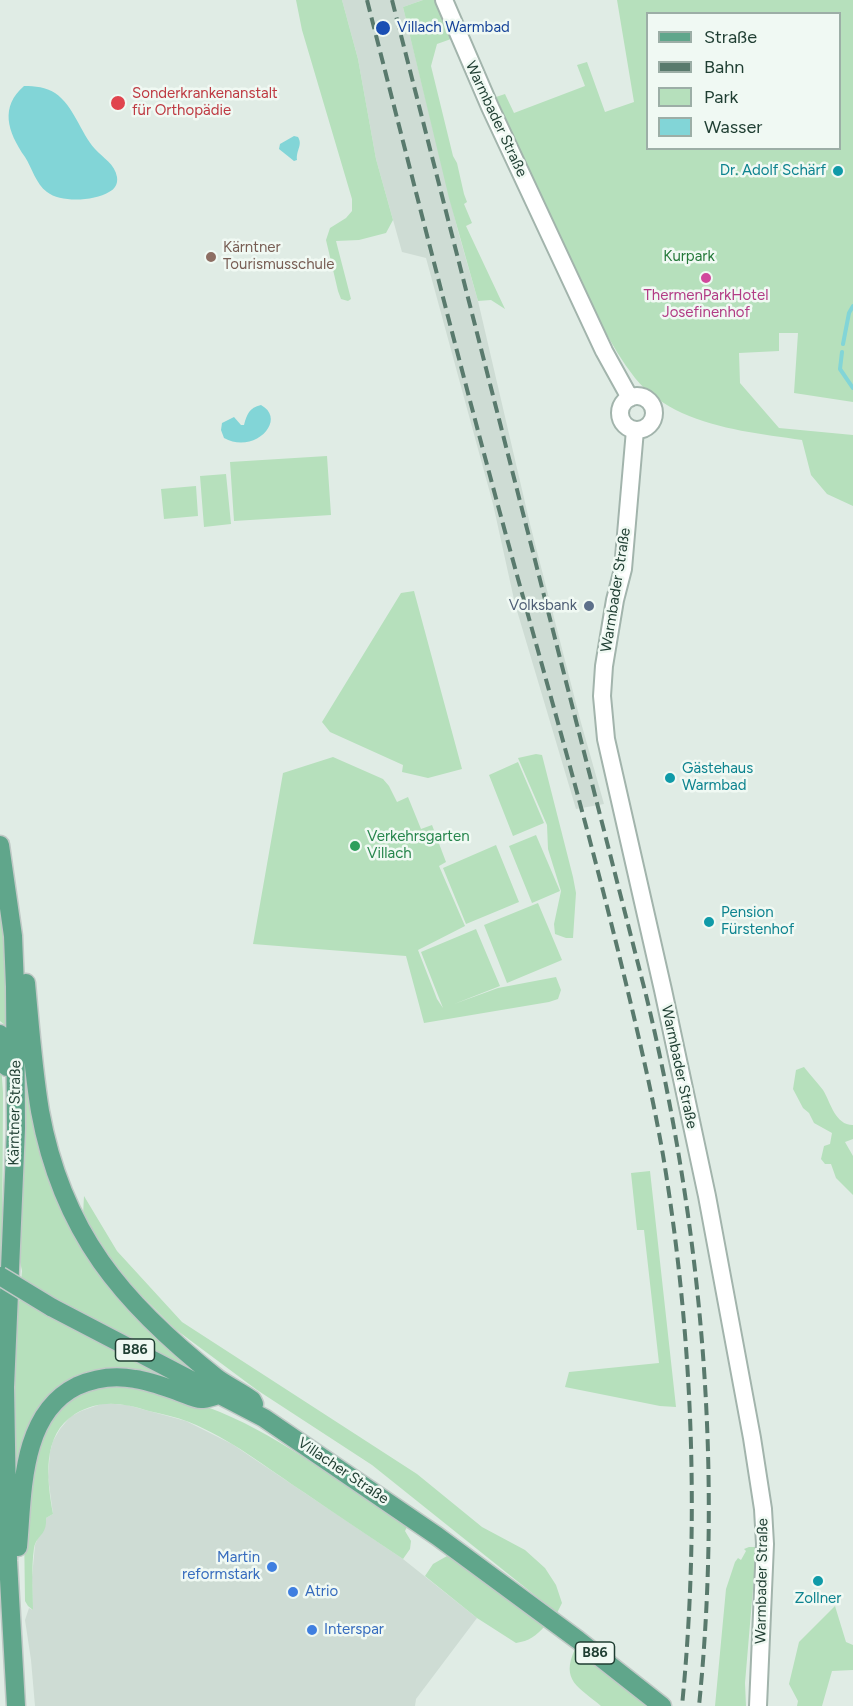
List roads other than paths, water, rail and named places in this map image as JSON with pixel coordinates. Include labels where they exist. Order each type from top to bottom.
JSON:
[{"type":"main road","name":"Kärntner Straße","points":[[0,844],[13,936],[15,987],[16,1128],[5,1387],[8,1561],[16,1706]]},
{"type":"main road","points":[[13,936],[24,962],[35,1080],[49,1148],[69,1208],[101,1263],[151,1322],[219,1379],[252,1400],[264,1418]]},
{"type":"main road","points":[[0,1034],[7,1061],[7,1112],[16,1128]]},
{"type":"main road","name":"Villacher Straße","points":[[0,1276],[51,1307],[264,1418],[419,1523],[528,1602],[662,1706]]},
{"type":"main road","points":[[8,1561],[18,1547],[24,1483],[34,1434],[41,1418],[53,1402],[69,1390],[84,1383],[122,1376],[144,1380],[200,1399],[219,1395]]},
{"type":"street","name":"Warmbader Straße","points":[[444,0],[485,97],[604,351],[630,398]]},
{"type":"street","points":[[638,396],[647,399],[655,411],[650,426],[635,430],[625,426],[620,416],[622,405],[630,398],[638,396]]},
{"type":"street","name":"Warmbader Straße","points":[[635,430],[623,568],[604,666],[602,696],[606,739],[707,1196],[762,1498],[765,1544],[758,1706]]},
{"type":"water","points":[[24,86],[48,89],[62,98],[95,149],[114,168],[117,180],[113,189],[103,195],[78,200],[53,196],[43,189],[10,129],[9,111],[16,94]]},
{"type":"water","points":[[294,136],[298,137],[300,143],[297,160],[294,161],[279,149],[280,144]]},
{"type":"water","points":[[261,405],[268,411],[271,419],[264,434],[246,442],[235,442],[224,438],[221,430],[222,423],[234,417],[241,425],[244,425],[249,412]]},
{"type":"waterway","points":[[843,344],[849,313],[853,306]]},
{"type":"waterway","points":[[842,352],[840,369],[853,388]]},
{"type":"railway","points":[[367,0],[480,440],[598,871],[659,1131],[681,1292],[690,1430],[691,1568],[682,1706]]},
{"type":"railway","points":[[392,0],[646,995],[681,1170],[694,1259],[708,1438],[709,1527],[706,1617],[699,1706]]},
{"type":"place","name":"Villach Warmbad","points":[[383,28]]},
{"type":"place","name":"Sonderkrankenanstalt für Orthopädie","points":[[118,103]]},
{"type":"place","name":"Dr. Adolf Schärf","points":[[838,171]]},
{"type":"place","name":"Kärntner Tourismusschule","points":[[211,257]]},
{"type":"place","name":"ThermenParkHotel Josefinenhof","points":[[706,278]]},
{"type":"place","name":"Volksbank","points":[[589,606]]},
{"type":"place","name":"Gästehaus Warmbad","points":[[670,778]]},
{"type":"place","name":"Verkehrsgarten Villach","points":[[355,846]]},
{"type":"place","name":"Pension Fürstenhof","points":[[709,922]]},
{"type":"place","name":"Martin reformstark","points":[[272,1567]]},
{"type":"place","name":"Zollner","points":[[818,1581]]},
{"type":"place","name":"Atrio","points":[[293,1592]]},
{"type":"place","name":"Interspar","points":[[312,1630]]},
{"type":"park label","name":"Kurpark","points":[[689,257]]}]
